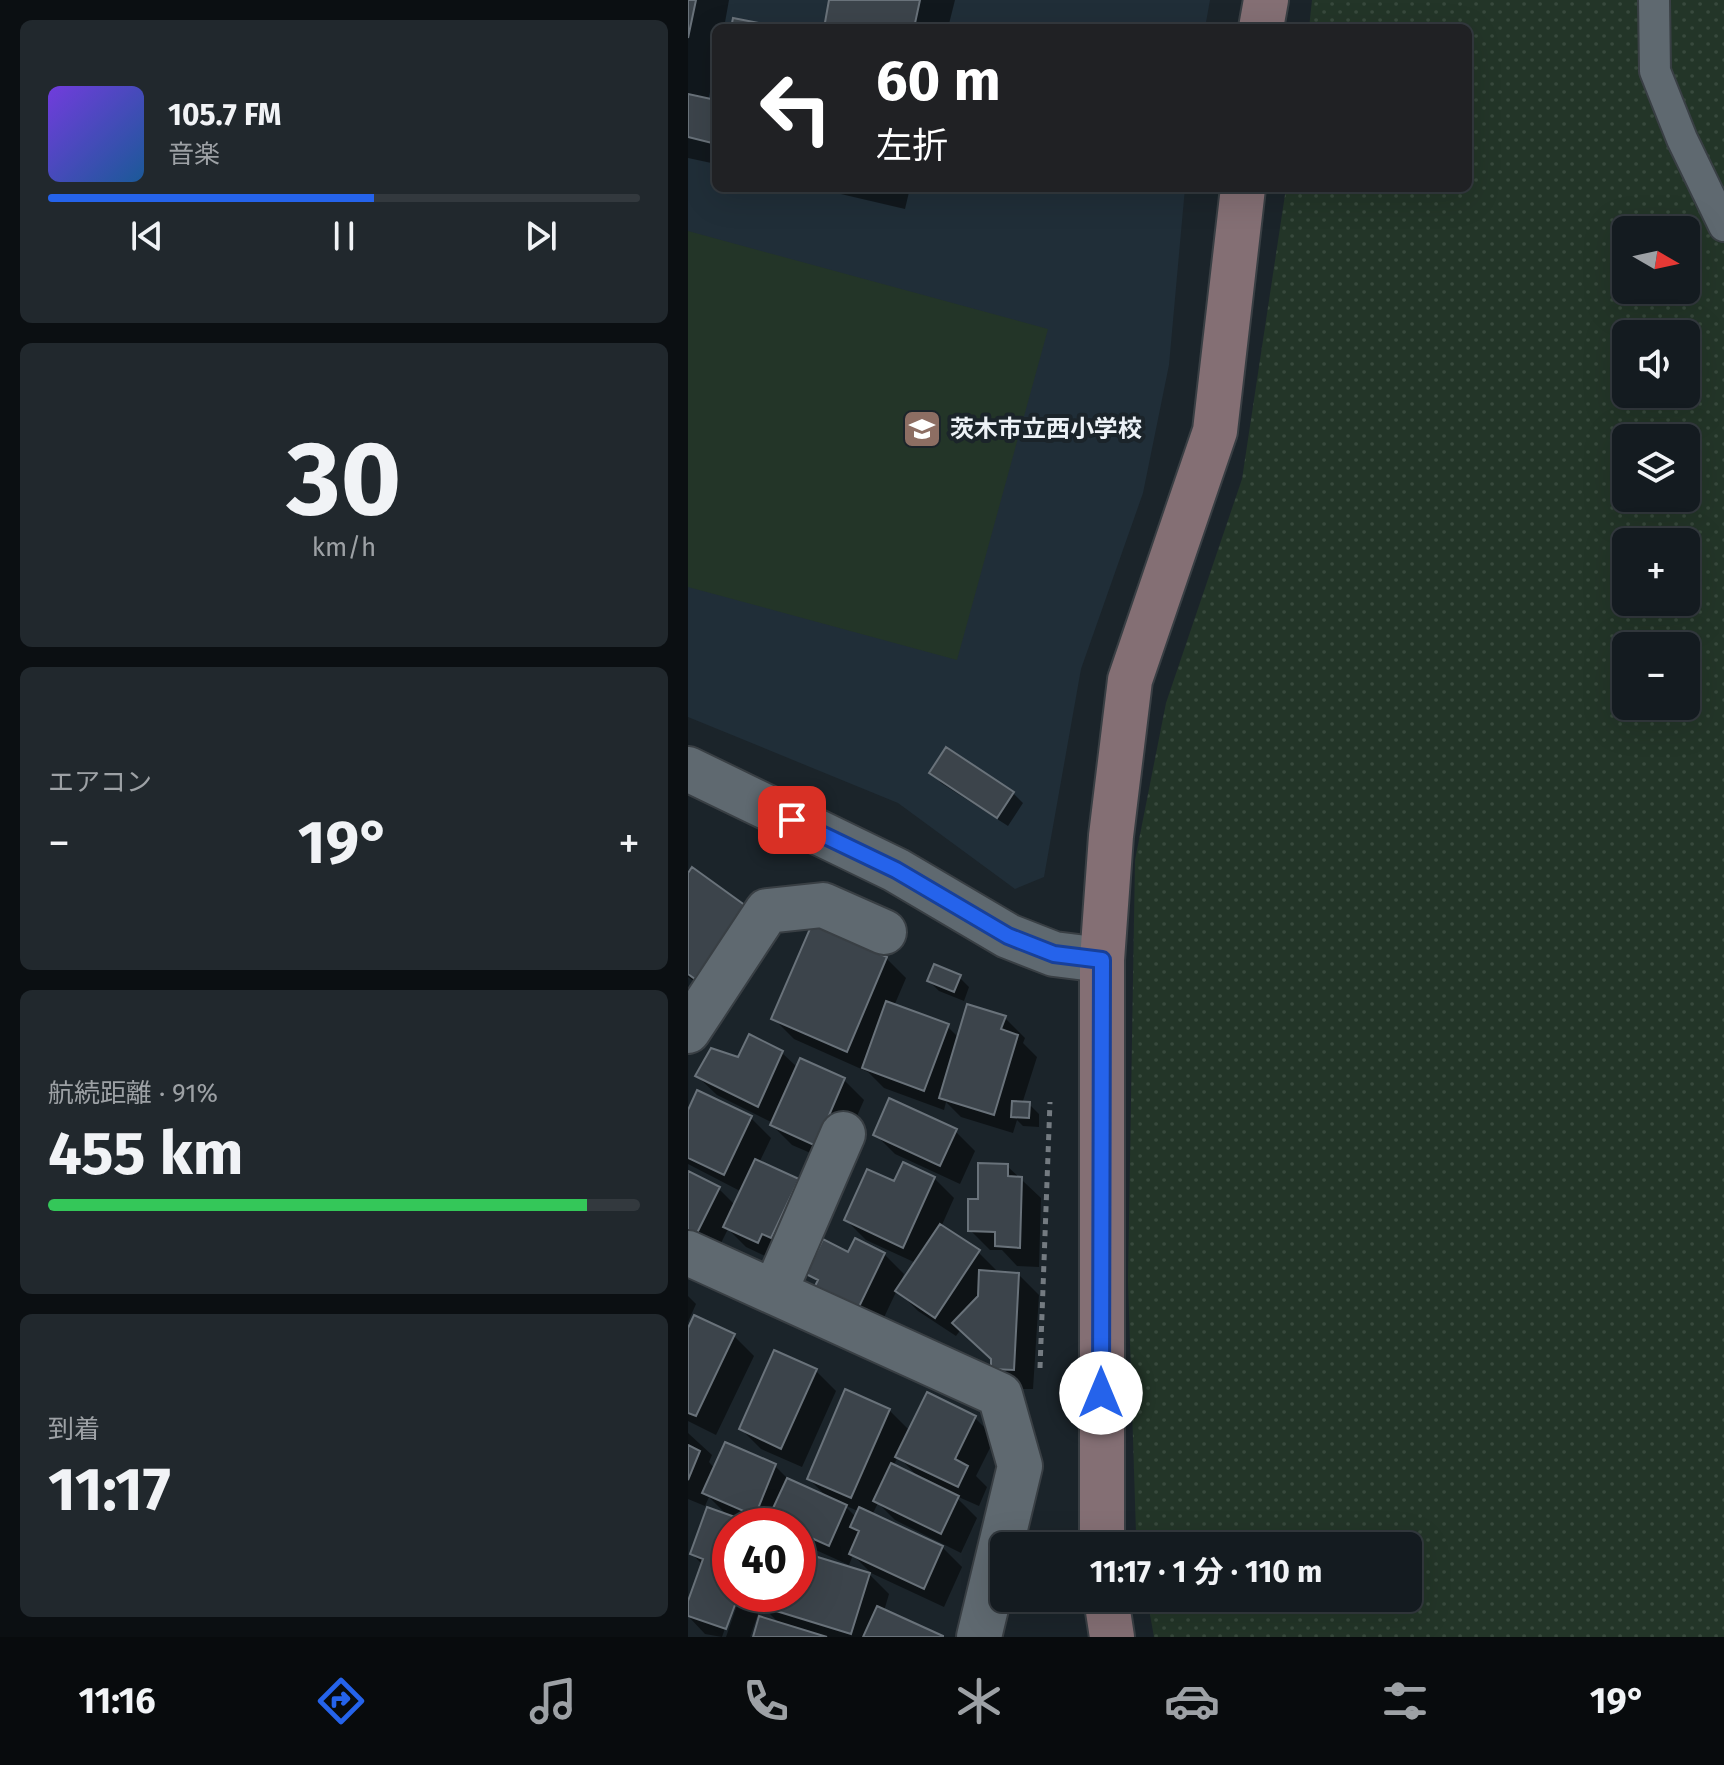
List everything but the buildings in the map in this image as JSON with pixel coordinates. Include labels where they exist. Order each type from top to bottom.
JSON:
[{"type":"street","points":[[1262,24],[1266,0]]},
{"type":"street","points":[[1102,1532],[1102,960],[1111,836],[1130,680],[1215,431],[1243,192]]},
{"type":"street","points":[[688,769],[896,870],[1008,936],[1054,954],[1102,960]]},
{"type":"street","points":[[688,1031],[767,911],[823,905],[884,932]]},
{"type":"street","points":[[775,1291],[843,1134]]},
{"type":"street","points":[[688,1253],[1000,1395],[1020,1466],[979,1637]]},
{"type":"street","points":[[1108,1612],[1112,1637]]},
{"type":"lane","points":[[1654,0],[1655,71],[1682,139],[1724,226]]},
{"type":"path","points":[[1039,1383],[1051,1087]]},
{"type":"shaded area","name":"茨木市立西小学校","points":[[688,0],[1210,0],[1206,24],[712,24],[712,192],[1185,192],[1169,365],[1143,493],[1081,669],[1044,877],[1015,889],[898,803],[688,717]]},
{"type":"green space","points":[[1312,0],[1724,0],[1724,1637],[1154,1637],[1150,1612],[1422,1612],[1422,1532],[1136,1532],[1128,1281],[1135,860],[1166,703],[1242,479],[1285,192],[1472,192],[1472,24],[1309,24]]},
{"type":"green space","points":[[688,231],[1048,329],[957,660],[688,587]]},
{"type":"place","name":"茨木市立西小学校","points":[[922,429]]},
{"type":"route","points":[[792,820],[896,870],[1008,936],[1054,954],[1102,960],[1101,1393]]}]
